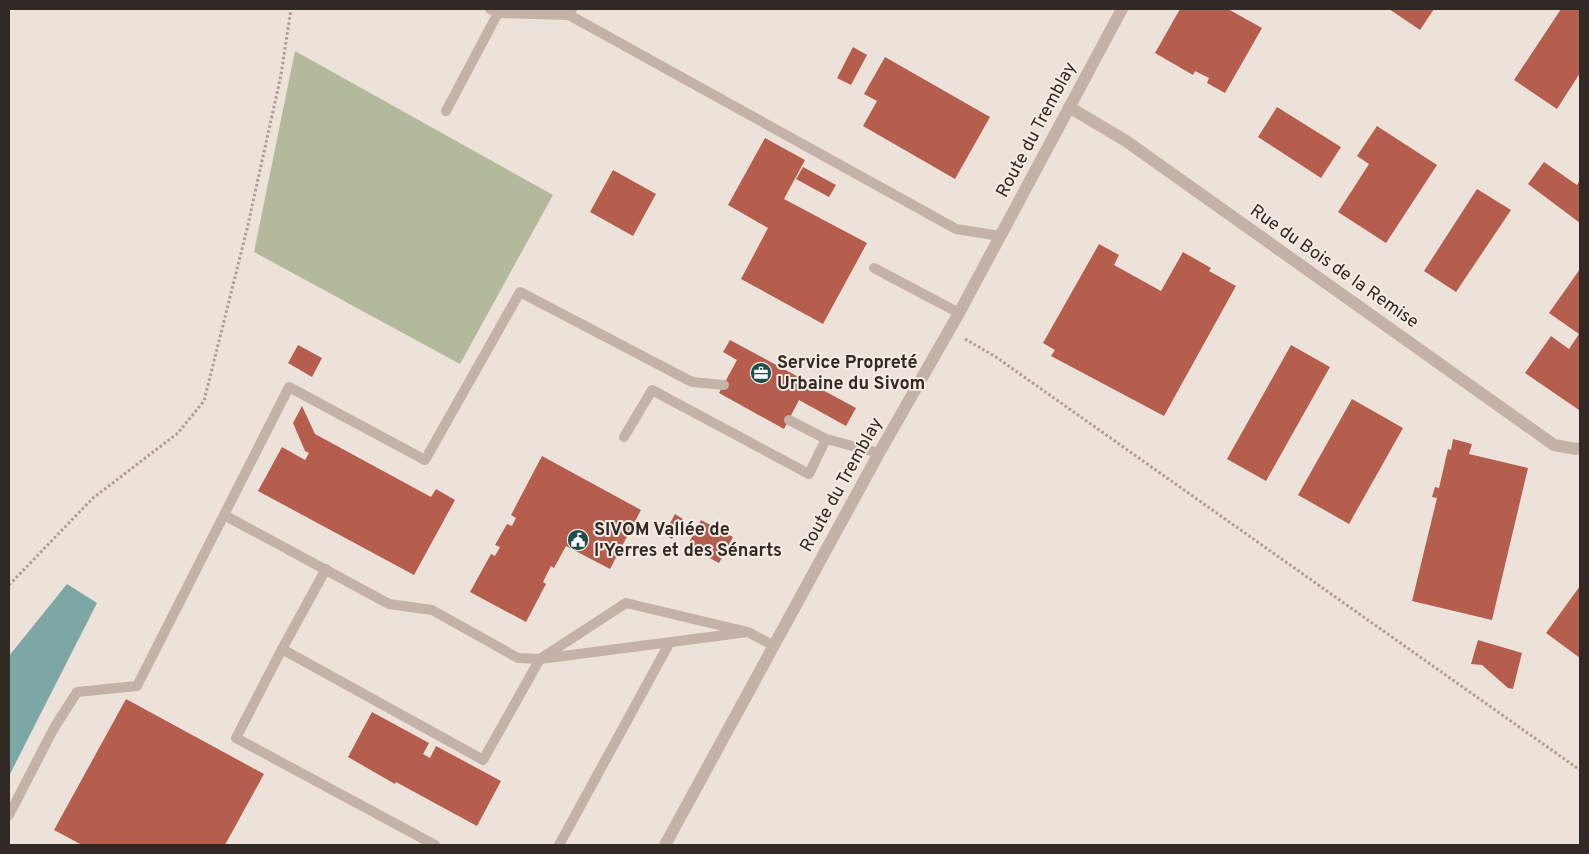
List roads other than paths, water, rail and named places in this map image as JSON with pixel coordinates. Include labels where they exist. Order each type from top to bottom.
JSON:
[{"type":"street","name":"Route du Tremblay","points":[[664,845],[879,453],[959,313],[1122,9]]},
{"type":"street","name":"Rue du Bois de la Remise","points":[[1069,107],[1126,141],[1554,445],[1580,448]]},
{"type":"lane","points":[[446,111],[494,11],[571,12],[956,229],[1000,236]]},
{"type":"lane","points":[[874,268],[959,313]]},
{"type":"lane","points":[[9,815],[54,728],[77,692],[137,686],[289,387],[425,460],[520,292],[692,382],[724,385]]},
{"type":"lane","points":[[624,437],[652,390],[809,474],[826,439]]},
{"type":"lane","points":[[789,420],[826,439],[879,453]]},
{"type":"lane","points":[[224,515],[389,604],[432,610],[518,658],[540,658],[748,632]]},
{"type":"lane","points":[[326,570],[236,738],[435,845]]},
{"type":"lane","points":[[282,649],[483,760],[540,658],[626,603],[748,632],[774,646]]},
{"type":"lane","points":[[559,845],[670,642]]},
{"type":"water","points":[[67,584],[97,603],[9,776],[9,656]]},
{"type":"place","name":"Service Propreté Urbaine du Sivom","points":[[761,373]]},
{"type":"place","name":"SIVOM Vallée de l'Yerres et des Sénarts","points":[[578,540]]}]
